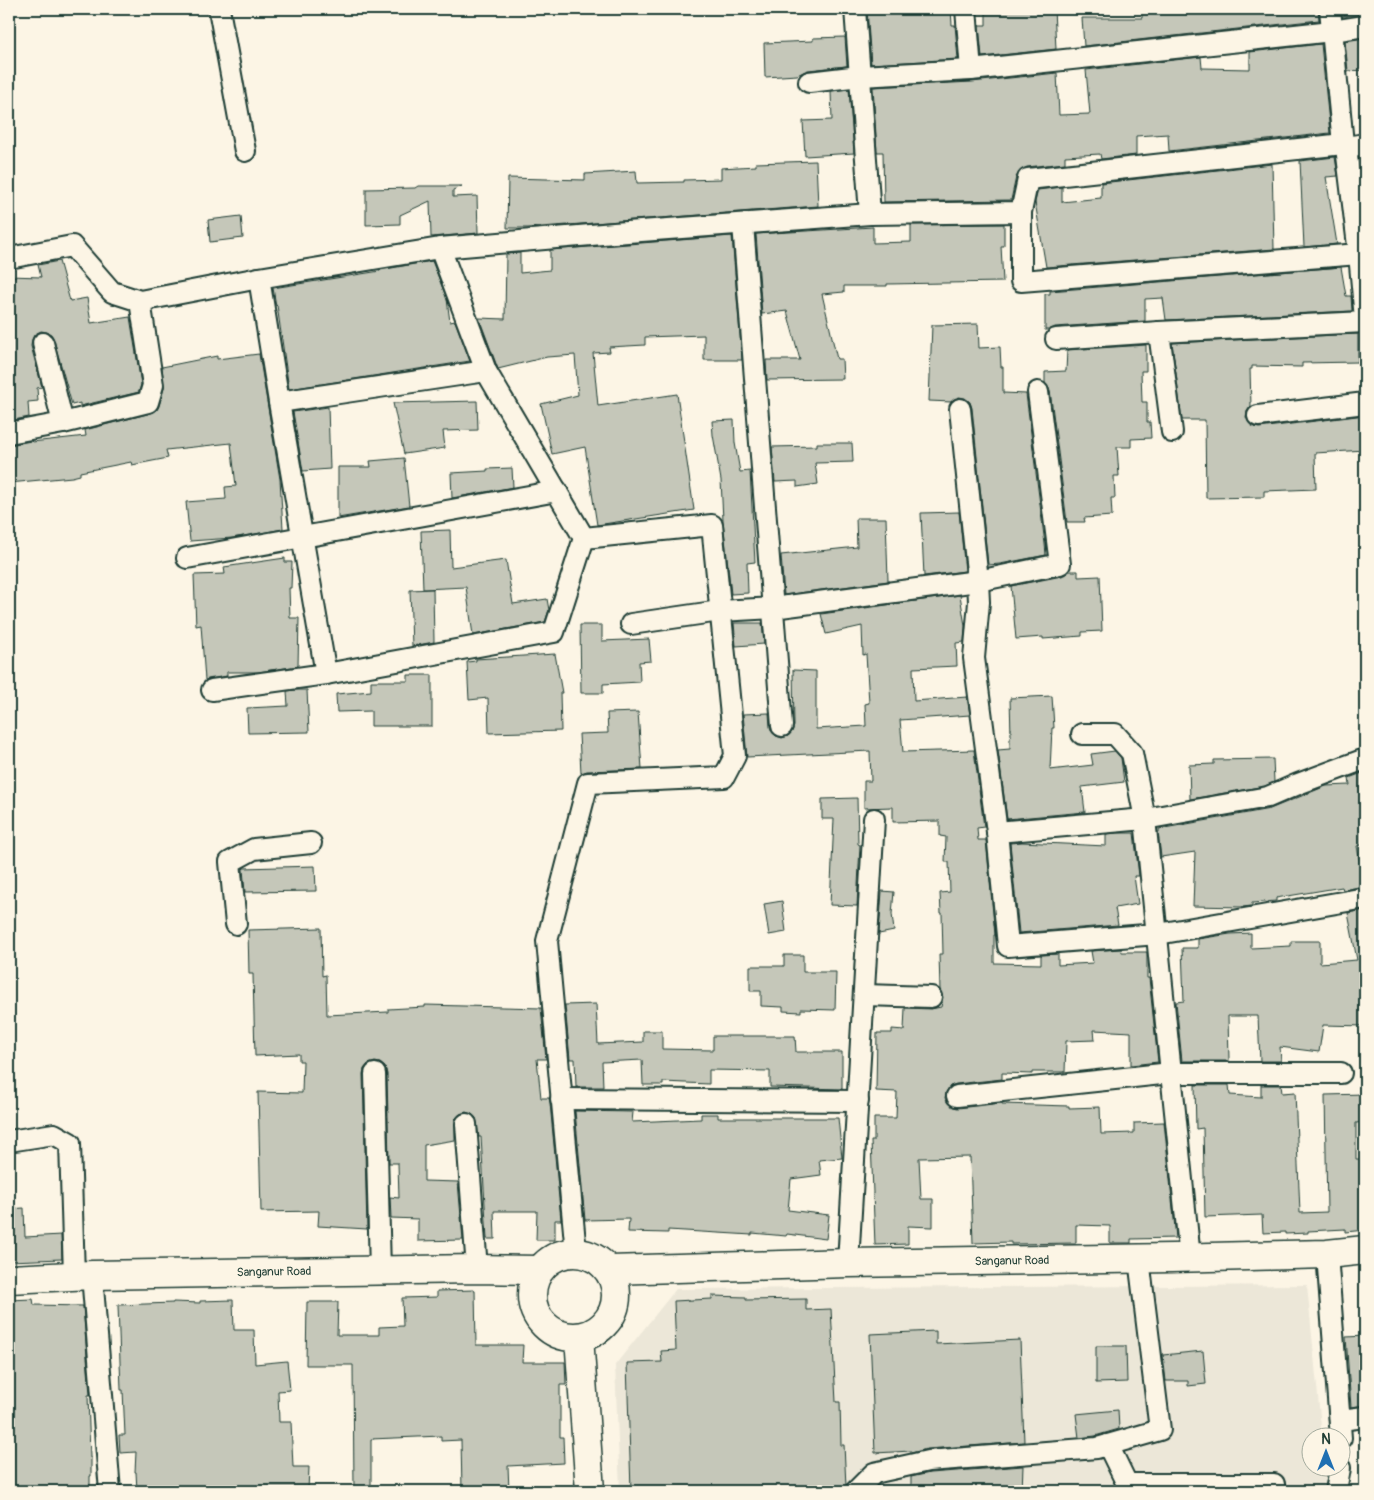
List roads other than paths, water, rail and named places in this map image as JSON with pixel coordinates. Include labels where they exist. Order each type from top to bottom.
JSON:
[{"type":"main road","name":"Sanganur Road","points":[[610,1270],[848,1263],[1190,1258],[1327,1254],[1365,1250]]},
{"type":"main road","points":[[612,1314],[616,1300],[616,1286],[610,1270],[590,1256],[576,1253],[562,1254],[549,1260],[539,1270],[533,1283],[531,1297],[534,1310],[541,1322],[552,1332],[565,1337],[579,1338],[592,1333],[604,1325],[612,1314],[658,1269]]},
{"type":"main road","name":"Sanganur Road","points":[[9,1279],[83,1275],[484,1269],[539,1270]]},
{"type":"main road","points":[[484,1269],[534,1310]]},
{"type":"main road","points":[[579,1338],[590,1491]]},
{"type":"street","points":[[219,9],[245,151]]},
{"type":"street","points":[[855,9],[870,214]]},
{"type":"street","points":[[966,9],[970,70]]},
{"type":"street","points":[[1056,339],[1365,321],[1359,254],[1344,145],[1330,9]]},
{"type":"street","points":[[809,82],[860,76],[970,70],[1365,26]]},
{"type":"street","points":[[1359,254],[1021,281],[1022,212],[1028,179],[1365,144]]},
{"type":"street","points":[[9,258],[72,246],[112,292],[140,301],[259,278],[440,248],[870,214],[1022,212]]},
{"type":"street","points":[[742,224],[782,726]]},
{"type":"street","points":[[212,690],[326,674],[554,632],[584,538],[486,371],[440,248]]},
{"type":"street","points":[[259,278],[326,674]]},
{"type":"street","points":[[9,432],[63,423],[148,402],[153,385],[140,301]]},
{"type":"street","points":[[1159,332],[1172,432]]},
{"type":"street","points":[[43,343],[63,423]]},
{"type":"street","points":[[279,402],[486,371]]},
{"type":"street","points":[[631,624],[720,612],[773,608],[978,581],[1060,564],[1038,392]]},
{"type":"street","points":[[1258,416],[1365,403]]},
{"type":"street","points":[[960,409],[978,581],[979,602],[974,658],[997,832],[1008,946],[1158,934],[1365,898]]},
{"type":"street","points":[[186,558],[557,491]]},
{"type":"street","points":[[576,1253],[547,940],[588,783],[724,777],[735,756],[712,525],[584,538]]},
{"type":"street","points":[[1082,734],[1115,734],[1132,753],[1145,819],[1190,1258]]},
{"type":"street","points":[[997,832],[1145,819],[1268,797],[1365,759]]},
{"type":"street","points":[[848,1263],[874,819]]},
{"type":"street","points":[[236,924],[230,862],[254,850],[311,843]]},
{"type":"street","points":[[864,995],[931,997]]},
{"type":"street","points":[[957,1096],[1171,1073],[1341,1073]]},
{"type":"street","points":[[375,1074],[380,1271]]},
{"type":"street","points":[[561,1098],[858,1101]]},
{"type":"street","points":[[466,1124],[484,1269]]},
{"type":"street","points":[[9,1141],[54,1134],[70,1143],[83,1275],[110,1491]]},
{"type":"street","points":[[1327,1254],[1341,1428]]},
{"type":"street","points":[[856,1491],[874,1473],[928,1460],[1097,1448],[1160,1430],[1140,1259]]},
{"type":"street","points":[[1343,1428],[1365,1417]]},
{"type":"street","points":[[1108,1445],[1127,1484],[1274,1484],[1274,1491]]},
{"type":"street","points":[[1336,1491],[1338,1478]]}]
